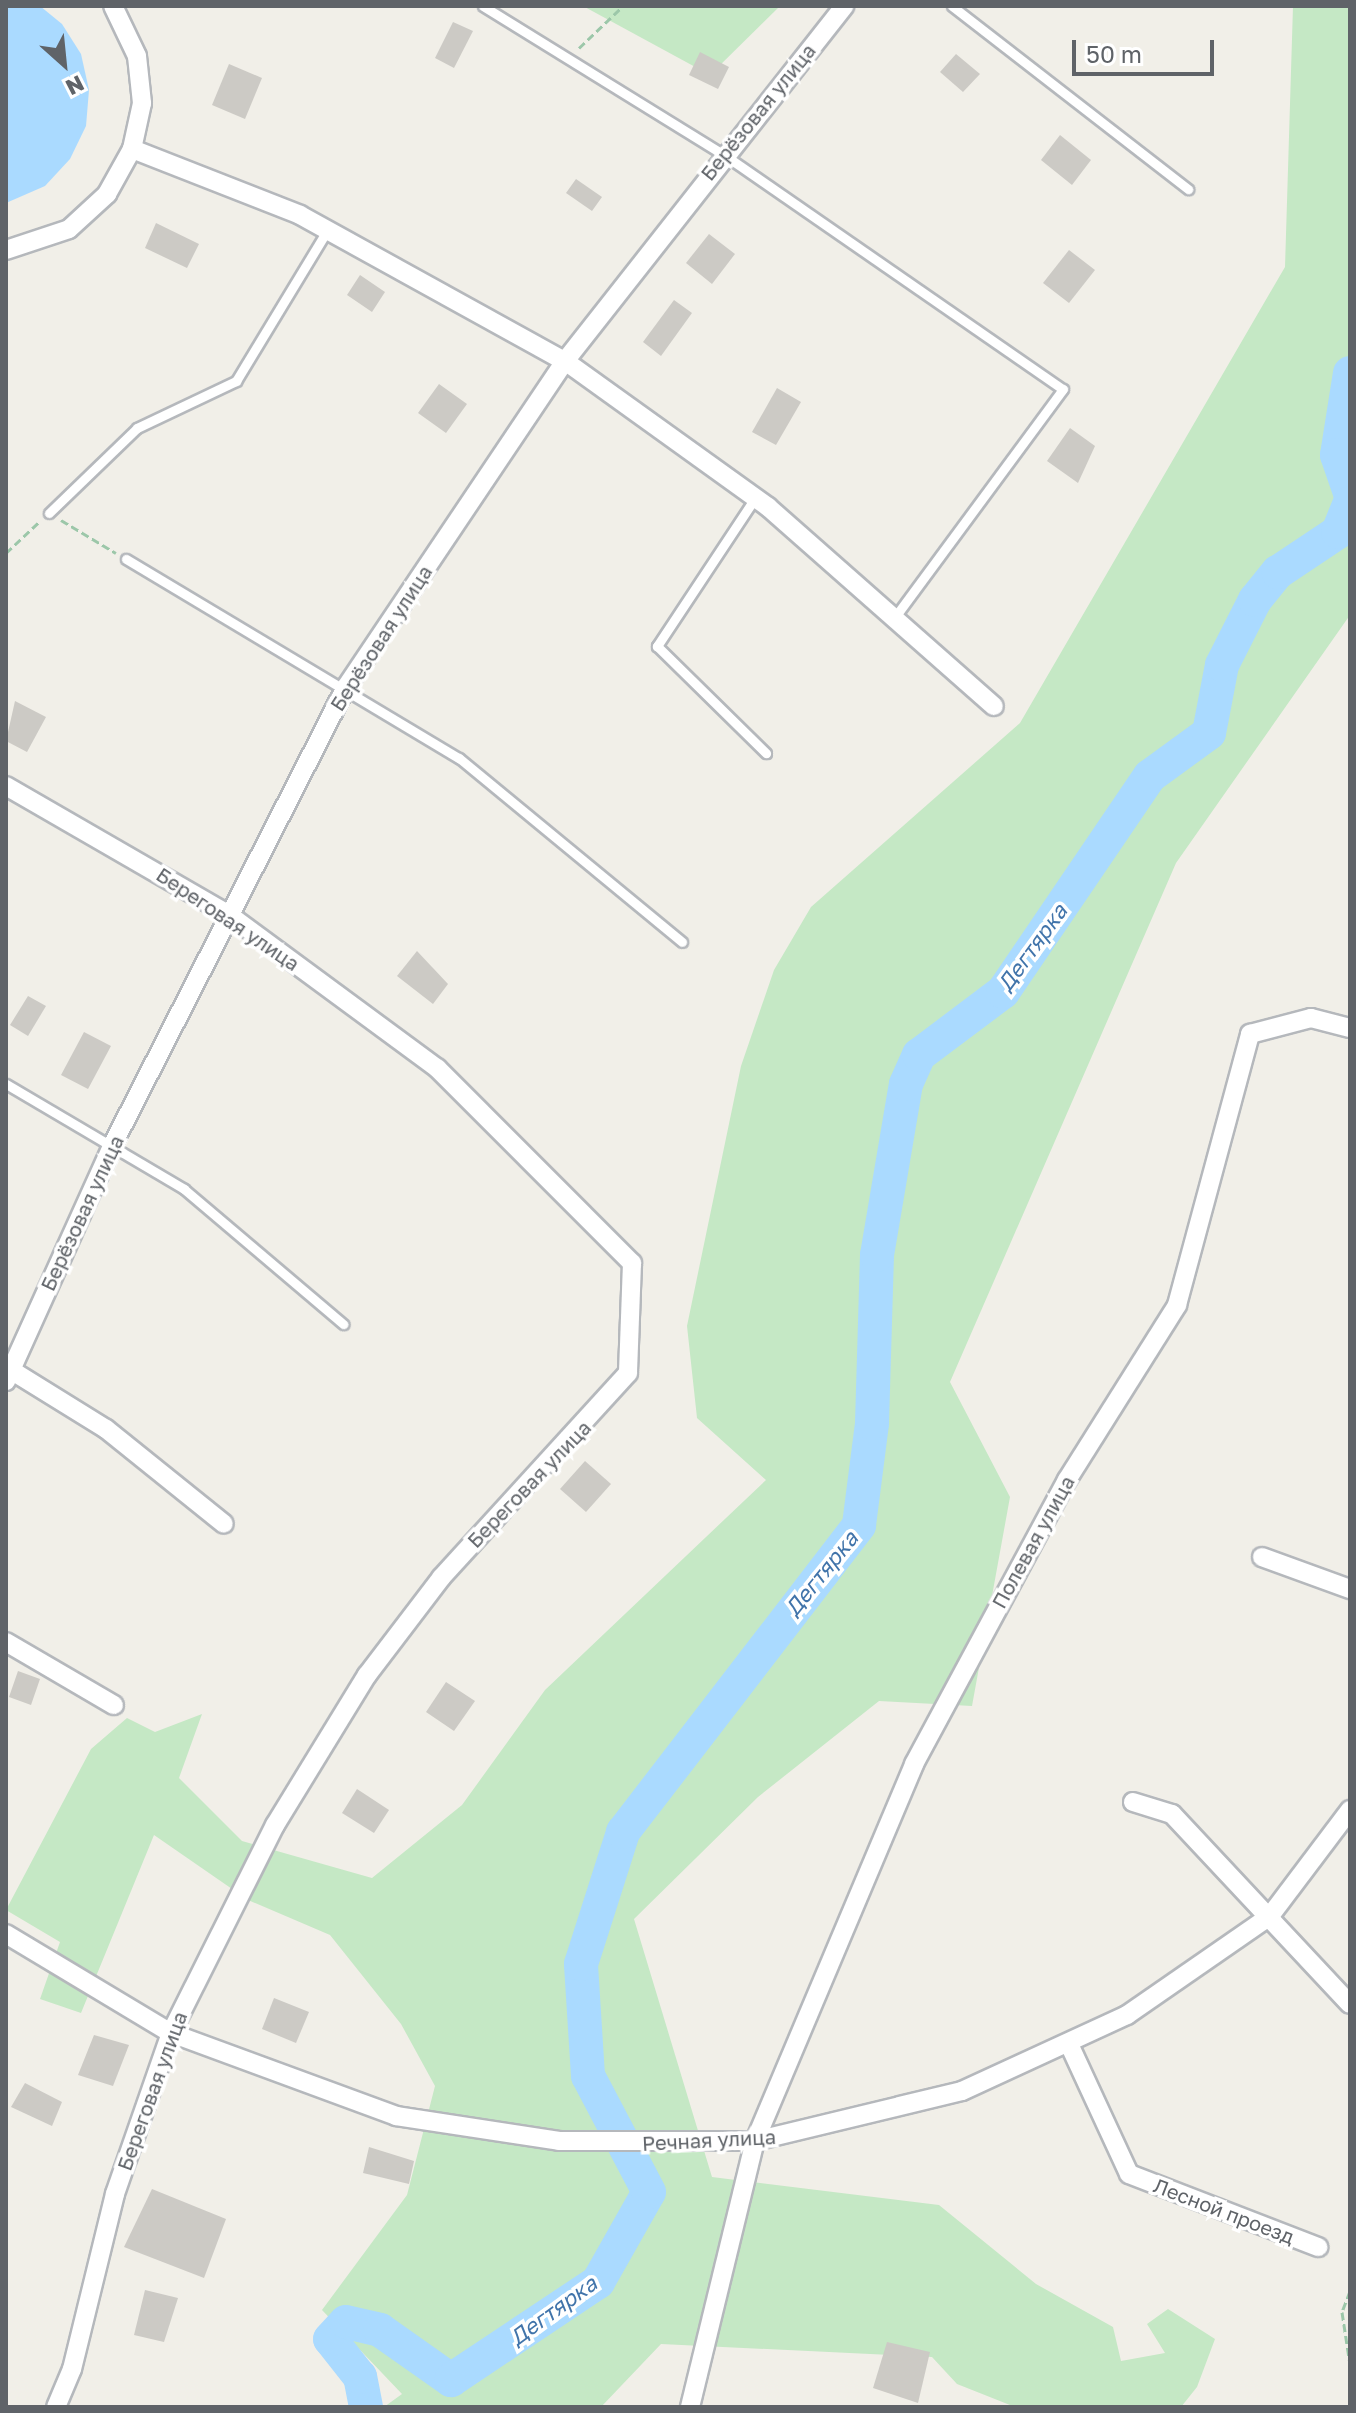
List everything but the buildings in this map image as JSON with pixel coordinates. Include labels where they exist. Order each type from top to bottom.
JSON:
[{"type":"street","points":[[6,250],[69,229],[107,194],[132,149],[142,103],[137,56],[113,6]]},
{"type":"street","name":"Берёзовая улица","points":[[8,1372],[112,1146],[346,687],[565,361],[723,154],[844,6]]},
{"type":"street","points":[[132,149],[328,229],[565,361],[755,498],[994,706]]},
{"type":"street","name":"Береговая улица","points":[[6,786],[228,914],[437,1068],[632,1263],[628,1373],[441,1578],[367,1675],[275,1825],[171,2033],[115,2194],[72,2369],[56,2407]]},
{"type":"street","name":"Полевая улица","points":[[755,2141],[914,1764],[1067,1480],[1177,1305],[1250,1034],[1311,1018],[1350,1028]]},
{"type":"street","points":[[8,1372],[106,1429],[224,1524]]},
{"type":"street","points":[[1262,1557],[1350,1589]]},
{"type":"street","points":[[6,1642],[114,1705]]},
{"type":"street","points":[[1133,1802],[1172,1814],[1350,2004]]},
{"type":"street","name":"Речная улица","points":[[6,1934],[171,2033],[396,2116],[559,2141],[755,2141],[938,2099],[1069,2044],[1205,1966],[1270,1916],[1350,1810]]},
{"type":"street","name":"Лесной проезд","points":[[1069,2044],[1094,2111],[1129,2174],[1318,2247]]},
{"type":"street","points":[[690,2407],[755,2141]]},
{"type":"lane","points":[[483,6],[723,154],[1063,389],[894,618]]},
{"type":"lane","points":[[952,6],[1188,189]]},
{"type":"lane","points":[[49,513],[137,428],[236,381],[328,229]]},
{"type":"lane","points":[[755,498],[657,646],[766,753]]},
{"type":"lane","points":[[126,559],[346,687],[459,758],[682,942]]},
{"type":"lane","points":[[6,1084],[184,1189],[343,1324]]},
{"type":"path","points":[[568,58],[623,6]]},
{"type":"path","points":[[6,553],[49,513],[126,559]]},
{"type":"path","points":[[1350,2291],[1342,2312],[1350,2364]]},
{"type":"green space","points":[[583,6],[780,6],[710,75]]},
{"type":"green space","points":[[1293,6],[1350,6],[1350,615],[1176,863],[950,1382],[1010,1497],[972,1706],[879,1701],[758,1797],[634,1919],[712,2177],[939,2205],[1036,2284],[1113,2327],[1121,2361],[1165,2353],[1147,2324],[1168,2309],[1215,2339],[1197,2387],[1181,2407],[1015,2407],[957,2384],[932,2357],[661,2344],[601,2407],[384,2407],[402,2394],[322,2310],[407,2195],[435,2086],[401,2024],[330,1935],[248,1900],[154,1835],[81,2013],[40,1999],[60,1942],[6,1910],[91,1749],[127,1718],[155,1732],[202,1714],[179,1778],[242,1841],[372,1878],[462,1805],[545,1690],[766,1480],[697,1418],[687,1326],[741,1066],[774,970],[811,907],[1020,723],[1285,267]]},
{"type":"water","points":[[6,6],[40,6],[62,24],[81,54],[89,90],[86,126],[70,159],[45,186],[6,203]]},
{"type":"waterway","name":"Дегтярка","points":[[1350,373],[1337,455],[1350,493]]},
{"type":"waterway","name":"Дегтярка","points":[[366,2407],[360,2377],[330,2339],[346,2322],[380,2330],[451,2380],[598,2282],[649,2192],[588,2076],[581,1964],[623,1832],[859,1525],[872,1423],[877,1255],[906,1084],[919,1055],[1003,992],[1150,776],[1209,733],[1222,665],[1255,600],[1278,572],[1338,532],[1350,503]]}]
